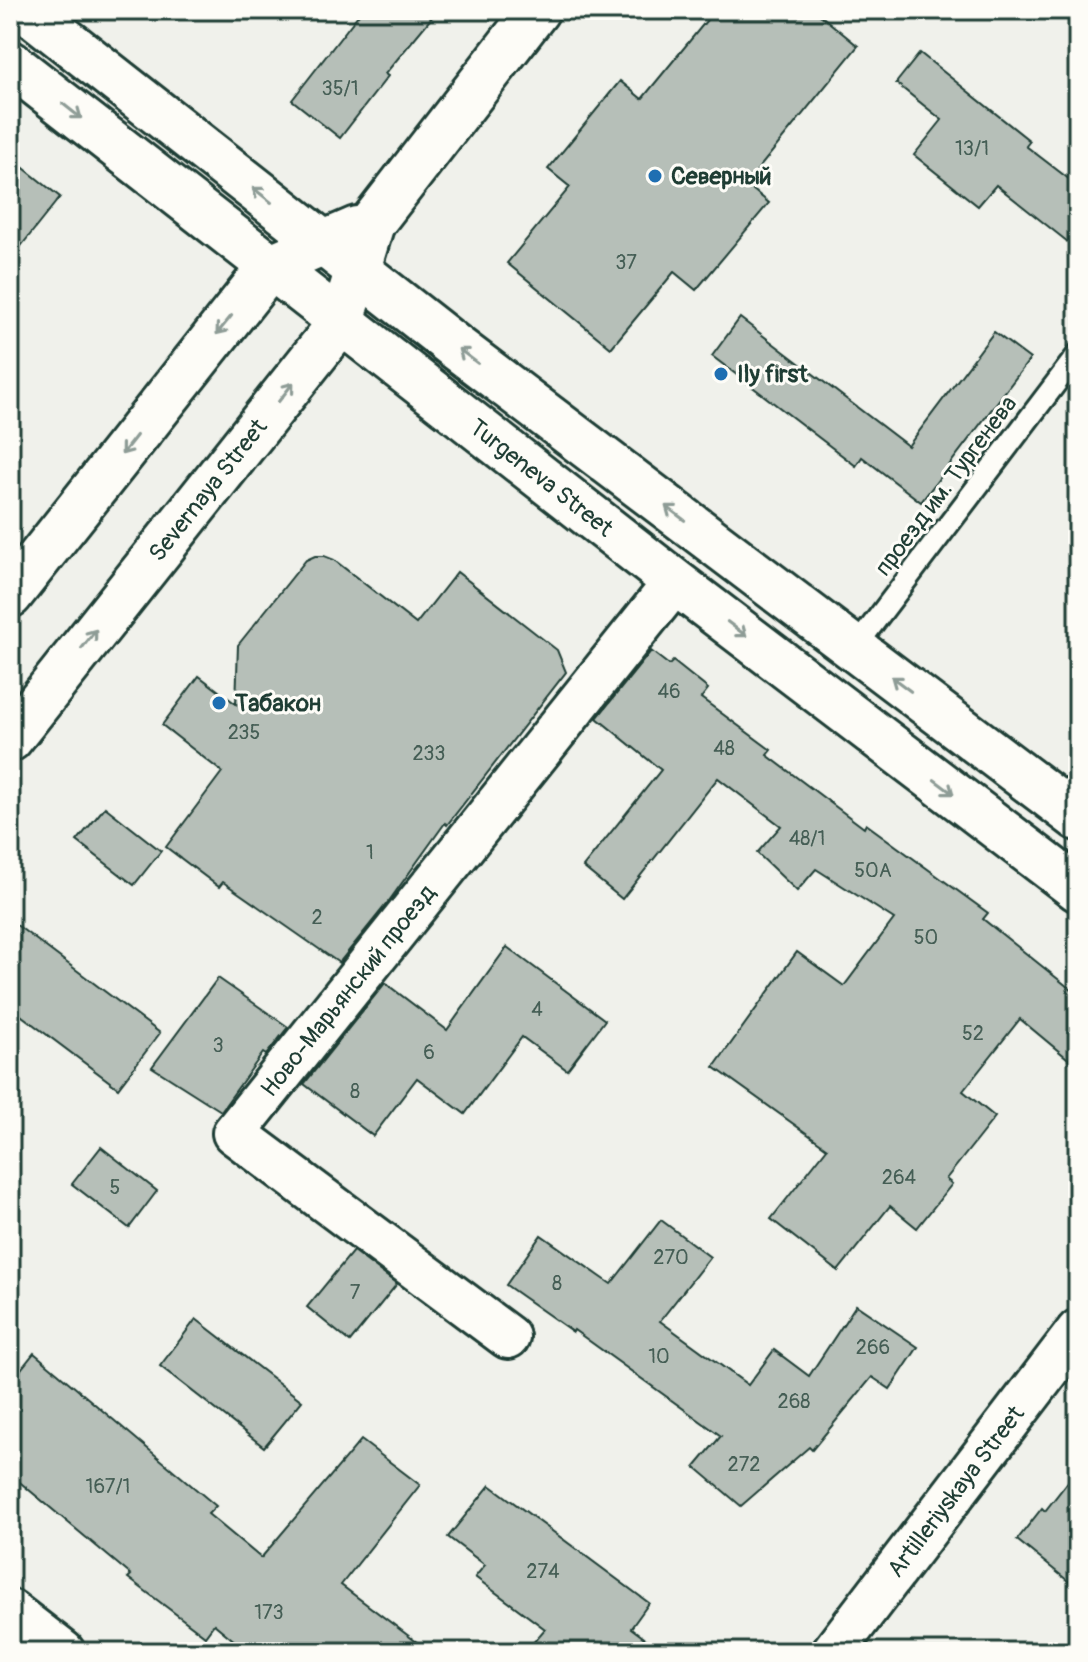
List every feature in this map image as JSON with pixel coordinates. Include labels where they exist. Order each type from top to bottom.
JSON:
[{"type":"main road","points":[[27,10],[453,345],[1078,818]]},
{"type":"main road","name":"Severnaya Street","points":[[10,739],[342,321],[372,223],[537,10]]},
{"type":"main road","name":"Turgeneva Street","points":[[10,63],[675,582],[1078,889]]},
{"type":"main road","points":[[10,595],[271,266],[372,223]]},
{"type":"street","name":"Ново-Марьянский проезд","points":[[508,1337],[234,1133],[675,582]]},
{"type":"street","name":"Artilleriyskaya Street","points":[[833,1652],[1078,1331]]},
{"type":"street","points":[[10,1611],[63,1652]]},
{"type":"lane","name":"проезд им. Тургенева","points":[[854,649],[1078,354]]},
{"type":"building","points":[[362,10],[438,10],[385,74],[388,76],[340,138],[292,100]]},
{"type":"building","name":"Северный","points":[[715,10],[814,10],[858,46],[746,184],[769,203],[696,290],[674,272],[611,348],[507,263],[570,187],[548,169],[620,81],[642,99]]},
{"type":"building","points":[[920,53],[1030,141],[1026,146],[1078,186],[1078,250],[996,185],[978,206],[914,155],[942,120],[896,83]]},
{"type":"building","points":[[10,157],[60,197],[10,260]]},
{"type":"building","points":[[740,318],[908,446],[994,332],[1030,359],[921,502],[862,457],[856,466],[712,356]]},
{"type":"building","points":[[315,556],[334,560],[416,624],[457,572],[557,650],[566,672],[447,825],[445,823],[389,901],[339,963],[223,882],[219,887],[166,847],[222,772],[162,725],[199,676],[236,704],[238,645],[306,560]]},
{"type":"building","points":[[651,651],[669,665],[673,661],[708,689],[701,698],[771,750],[767,755],[864,828],[866,824],[988,913],[983,919],[1078,995],[1078,1067],[1020,1019],[963,1091],[995,1117],[946,1179],[952,1184],[917,1228],[890,1206],[838,1271],[771,1219],[827,1148],[714,1067],[797,952],[844,986],[894,919],[816,869],[797,891],[757,853],[781,826],[718,778],[622,899],[583,867],[661,770],[597,718]]},
{"type":"building","points":[[105,807],[161,851],[134,885],[77,841]]},
{"type":"building","points":[[10,920],[160,1033],[118,1088],[10,1007]]},
{"type":"building","points":[[507,947],[605,1020],[567,1070],[522,1037],[465,1114],[417,1078],[373,1136],[304,1084],[385,983],[447,1030]]},
{"type":"building","points":[[218,978],[288,1027],[266,1055],[263,1053],[221,1111],[152,1067]]},
{"type":"building","points":[[101,1147],[157,1191],[129,1228],[72,1184]]},
{"type":"building","points":[[661,1220],[710,1257],[660,1321],[748,1385],[774,1350],[809,1376],[856,1305],[918,1347],[890,1389],[872,1377],[812,1450],[809,1447],[741,1506],[695,1467],[721,1436],[506,1285],[541,1235],[611,1284]]},
{"type":"building","points":[[353,1251],[397,1284],[350,1342],[307,1307]]},
{"type":"building","points":[[196,1319],[302,1401],[264,1447],[160,1366]]},
{"type":"building","points":[[34,1353],[216,1506],[208,1514],[261,1558],[361,1440],[420,1485],[341,1585],[430,1652],[248,1652],[214,1624],[205,1636],[128,1578],[131,1575],[10,1474],[10,1383]]},
{"type":"building","points":[[1078,1469],[1078,1589],[1017,1540]]},
{"type":"building","points":[[490,1485],[649,1603],[631,1628],[663,1652],[525,1652],[545,1629],[475,1577],[485,1565],[448,1537]]},
{"type":"place","name":"Северный","points":[[655,176]]},
{"type":"place","name":"Ily first","points":[[721,374]]},
{"type":"place","name":"Табакон","points":[[219,703]]}]
